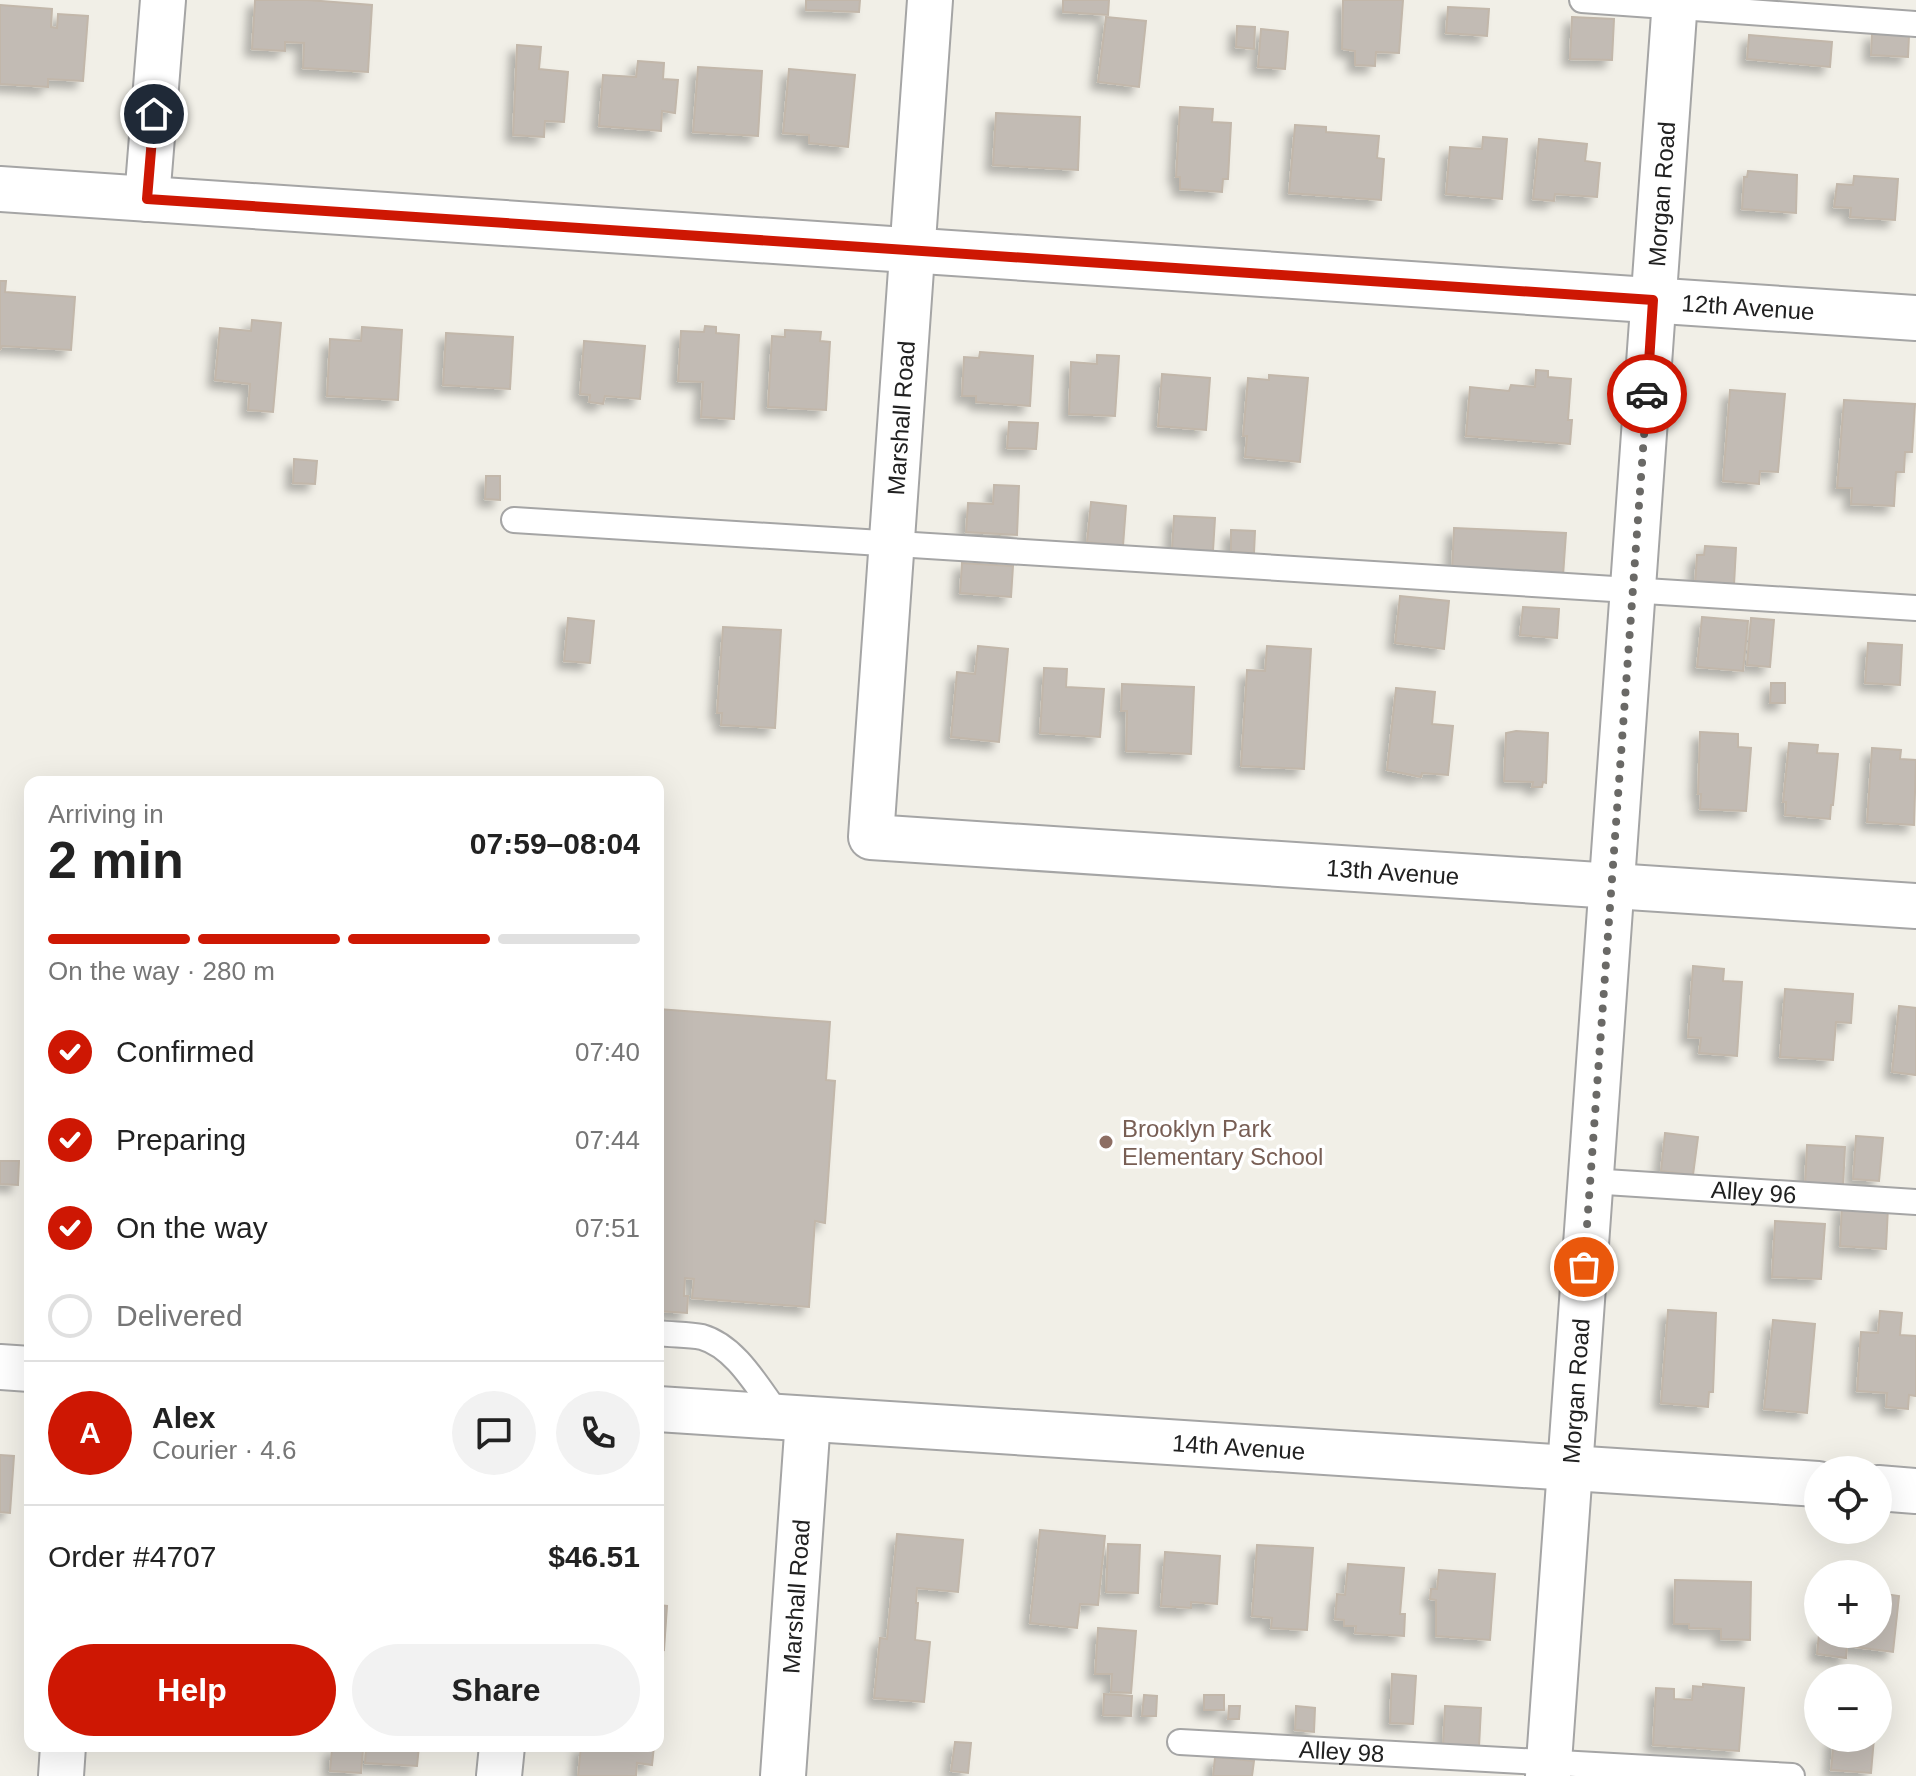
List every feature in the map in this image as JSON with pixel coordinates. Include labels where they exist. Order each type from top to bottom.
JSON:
[{"type":"street","points":[[147,199],[163,0]]},
{"type":"street","name":"Marshall Road","points":[[871,837],[930,0]]},
{"type":"street","name":"Morgan Road","points":[[1548,1769],[1675,3]]},
{"type":"street","name":"12th Avenue","points":[[0,189],[1916,318]]},
{"type":"street","name":"13th Avenue","points":[[871,837],[1916,906]]},
{"type":"street","points":[[0,1367],[24,1369]]},
{"type":"street","name":"14th Avenue","points":[[664,1409],[1804,1483]]},
{"type":"street","name":"Marshall Road","points":[[783,1776],[794,1418]]},
{"type":"street","points":[[1892,1489],[1916,1491]]},
{"type":"street","points":[[61,1776],[63,1752]]},
{"type":"street","points":[[499,1776],[501,1752]]},
{"type":"lane","points":[[1582,0],[1675,3],[1916,24]]},
{"type":"lane","points":[[514,520],[1916,608]]},
{"type":"lane","name":"Alley 96","points":[[1590,1181],[1916,1202]]},
{"type":"lane","points":[[664,1334],[700,1337],[717,1343],[731,1353],[794,1418]]},
{"type":"lane","name":"Alley 98","points":[[1180,1742],[1548,1769],[1792,1776]]},
{"type":"building","points":[[255,0],[372,5],[368,72],[303,68],[304,43],[285,42],[285,51],[252,49]]},
{"type":"building","points":[[806,0],[860,0],[859,12],[806,10]]},
{"type":"building","points":[[1063,0],[1109,0],[1108,15],[1063,12]]},
{"type":"building","points":[[1343,0],[1403,0],[1399,53],[1376,52],[1375,66],[1355,65],[1355,51],[1342,49]]},
{"type":"building","points":[[0,5],[52,9],[51,27],[57,28],[58,14],[88,16],[83,81],[48,79],[48,87],[0,84]]},
{"type":"building","points":[[1448,7],[1489,9],[1487,36],[1446,33]]},
{"type":"building","points":[[1106,17],[1146,21],[1139,87],[1098,82]]},
{"type":"building","points":[[1572,17],[1614,19],[1612,60],[1570,59]]},
{"type":"building","points":[[1237,26],[1255,27],[1254,49],[1236,47]]},
{"type":"building","points":[[1261,29],[1288,32],[1285,69],[1258,67]]},
{"type":"building","points":[[1872,33],[1909,36],[1908,57],[1871,55]]},
{"type":"building","points":[[1749,35],[1832,42],[1830,67],[1747,59]]},
{"type":"building","points":[[517,45],[541,47],[539,69],[568,72],[564,122],[545,121],[544,137],[513,135]]},
{"type":"building","points":[[638,61],[664,63],[663,79],[678,80],[675,113],[662,111],[661,131],[599,126],[603,75],[636,77]]},
{"type":"building","points":[[698,67],[762,71],[758,136],[693,132]]},
{"type":"building","points":[[789,69],[855,75],[848,147],[809,143],[809,135],[783,133]]},
{"type":"building","points":[[1180,107],[1213,109],[1212,122],[1231,123],[1228,179],[1223,179],[1222,192],[1180,189],[1180,177],[1176,177]]},
{"type":"building","points":[[996,113],[1080,117],[1078,170],[993,165]]},
{"type":"building","points":[[1295,125],[1326,127],[1326,132],[1379,136],[1377,158],[1384,159],[1381,200],[1289,193]]},
{"type":"building","points":[[1483,137],[1507,139],[1502,199],[1446,194],[1450,147],[1482,149]]},
{"type":"building","points":[[1539,139],[1587,144],[1585,161],[1600,163],[1597,197],[1555,194],[1554,201],[1533,199]]},
{"type":"building","points":[[1748,171],[1797,175],[1796,213],[1742,209],[1744,177],[1747,177]]},
{"type":"building","points":[[1854,176],[1898,179],[1895,220],[1850,217],[1851,208],[1834,207],[1837,184],[1853,185]]},
{"type":"building","points":[[0,281],[6,281],[5,292],[75,297],[71,350],[2,346],[0,350]]},
{"type":"building","points":[[252,320],[281,323],[273,412],[248,410],[250,384],[215,380],[220,328],[251,331]]},
{"type":"building","points":[[705,326],[716,327],[716,333],[739,335],[734,419],[701,417],[703,382],[678,381],[681,331],[704,332]]},
{"type":"building","points":[[362,327],[402,330],[398,400],[327,396],[330,339],[361,341]]},
{"type":"building","points":[[785,330],[821,332],[820,341],[830,342],[826,410],[768,407],[772,336],[785,337]]},
{"type":"building","points":[[446,333],[513,337],[510,389],[443,385]]},
{"type":"building","points":[[584,341],[645,346],[640,399],[605,396],[603,404],[589,402],[590,395],[580,394]]},
{"type":"building","points":[[980,352],[1033,356],[1030,406],[976,402],[976,396],[962,396],[964,357],[979,358]]},
{"type":"building","points":[[1097,355],[1119,356],[1115,416],[1069,414],[1071,362],[1097,364]]},
{"type":"building","points":[[1536,370],[1548,371],[1548,377],[1571,379],[1570,444],[1466,436],[1470,387],[1509,391],[1511,385],[1535,387]]},
{"type":"building","points":[[1162,374],[1210,378],[1206,430],[1158,426]]},
{"type":"building","points":[[1269,375],[1308,378],[1300,462],[1245,457],[1247,436],[1243,436],[1248,378],[1269,380]]},
{"type":"building","points":[[1730,390],[1785,394],[1778,472],[1760,471],[1759,484],[1723,481]]},
{"type":"building","points":[[1844,400],[1915,404],[1912,452],[1905,452],[1904,472],[1896,472],[1894,506],[1851,504],[1852,488],[1837,488]]},
{"type":"building","points":[[1009,422],[1038,423],[1036,449],[1007,448]]},
{"type":"building","points":[[294,459],[317,461],[315,484],[293,483]]},
{"type":"building","points":[[486,476],[500,476],[500,500],[485,499]]},
{"type":"building","points":[[994,485],[1019,486],[1017,535],[966,532],[968,503],[993,504]]},
{"type":"building","points":[[1091,502],[1126,506],[1123,546],[1087,542]]},
{"type":"building","points":[[1174,516],[1215,518],[1213,551],[1172,549]]},
{"type":"building","points":[[1454,528],[1566,533],[1563,576],[1452,571]]},
{"type":"building","points":[[1231,530],[1255,531],[1254,553],[1231,552]]},
{"type":"building","points":[[1705,546],[1736,548],[1734,585],[1695,583],[1697,555],[1704,555]]},
{"type":"building","points":[[962,563],[1013,566],[1011,597],[960,593]]},
{"type":"building","points":[[1400,596],[1449,601],[1444,649],[1395,643]]},
{"type":"building","points":[[1523,607],[1559,609],[1557,638],[1520,635]]},
{"type":"building","points":[[1702,617],[1748,621],[1743,671],[1697,667]]},
{"type":"building","points":[[568,618],[594,621],[590,663],[564,661]]},
{"type":"building","points":[[1751,618],[1774,620],[1770,667],[1747,665]]},
{"type":"building","points":[[723,627],[781,630],[775,728],[721,725],[722,713],[717,713]]},
{"type":"building","points":[[1868,643],[1902,645],[1900,685],[1865,683]]},
{"type":"building","points":[[978,646],[1008,649],[999,742],[951,737],[957,672],[975,674]]},
{"type":"building","points":[[1267,646],[1311,649],[1304,769],[1241,766],[1247,670],[1265,671]]},
{"type":"building","points":[[1044,668],[1067,669],[1066,687],[1104,689],[1100,737],[1040,733]]},
{"type":"building","points":[[1771,683],[1785,683],[1785,703],[1770,703]]},
{"type":"building","points":[[1122,684],[1194,687],[1191,754],[1126,751],[1127,711],[1121,711]]},
{"type":"building","points":[[1396,688],[1435,692],[1432,724],[1453,726],[1448,775],[1422,773],[1421,777],[1387,770]]},
{"type":"building","points":[[1700,732],[1738,734],[1738,747],[1751,748],[1746,811],[1700,809]]},
{"type":"building","points":[[1506,733],[1548,733],[1546,783],[1543,782],[1542,787],[1532,787],[1533,782],[1504,781]]},
{"type":"building","points":[[1789,743],[1818,745],[1817,753],[1838,754],[1830,819],[1785,815],[1786,802],[1783,802]]},
{"type":"building","points":[[1872,748],[1901,750],[1900,759],[1916,760],[1914,825],[1867,822]]},
{"type":"building","points":[[1693,966],[1724,969],[1723,981],[1742,982],[1737,1056],[1699,1053],[1701,1038],[1688,1037]]},
{"type":"building","points":[[1785,989],[1853,994],[1851,1023],[1836,1022],[1833,1060],[1780,1057]]},
{"type":"building","points":[[1899,1006],[1916,1008],[1916,1075],[1892,1072]]},
{"type":"building","points":[[664,1009],[830,1022],[826,1080],[835,1081],[825,1223],[815,1221],[809,1307],[692,1298],[694,1279],[685,1278],[687,1313],[664,1311]]},
{"type":"building","points":[[1665,1133],[1698,1137],[1693,1175],[1661,1171]]},
{"type":"building","points":[[1856,1136],[1883,1138],[1879,1181],[1853,1179]]},
{"type":"building","points":[[1807,1145],[1845,1147],[1843,1187],[1805,1184]]},
{"type":"building","points":[[0,1161],[19,1161],[18,1185],[0,1184]]},
{"type":"building","points":[[1842,1204],[1888,1207],[1886,1249],[1840,1246]]},
{"type":"building","points":[[1775,1221],[1825,1224],[1821,1279],[1772,1277]]},
{"type":"building","points":[[1668,1310],[1716,1313],[1713,1392],[1709,1392],[1708,1407],[1661,1403]]},
{"type":"building","points":[[1880,1311],[1902,1313],[1900,1335],[1916,1336],[1916,1396],[1909,1395],[1908,1409],[1886,1407],[1887,1393],[1857,1391],[1861,1332],[1878,1333]]},
{"type":"building","points":[[1773,1320],[1815,1324],[1807,1413],[1764,1409]]},
{"type":"building","points":[[0,1455],[14,1456],[10,1513],[0,1512]]},
{"type":"building","points":[[1040,1530],[1105,1536],[1098,1605],[1080,1604],[1077,1628],[1030,1623]]},
{"type":"building","points":[[897,1534],[963,1540],[958,1592],[917,1588],[915,1640],[930,1642],[924,1702],[874,1698],[880,1638],[887,1639]]},
{"type":"building","points":[[1108,1544],[1140,1545],[1138,1593],[1106,1592]]},
{"type":"building","points":[[1257,1545],[1313,1548],[1307,1630],[1271,1628],[1272,1618],[1252,1616]]},
{"type":"building","points":[[1165,1552],[1220,1556],[1217,1604],[1191,1602],[1191,1608],[1161,1606]]},
{"type":"building","points":[[1348,1564],[1404,1568],[1400,1614],[1405,1614],[1404,1636],[1355,1633],[1356,1626],[1344,1626],[1344,1620],[1335,1619],[1337,1594],[1345,1595]]},
{"type":"building","points":[[1439,1570],[1495,1574],[1490,1640],[1436,1636],[1436,1600],[1430,1599],[1431,1589],[1437,1589]]},
{"type":"building","points":[[1675,1580],[1751,1582],[1750,1640],[1721,1639],[1721,1629],[1674,1624]]},
{"type":"building","points":[[1892,1595],[1899,1596],[1893,1652],[1862,1648],[1892,1648]]},
{"type":"building","points":[[664,1606],[667,1606],[664,1650]]},
{"type":"building","points":[[1098,1628],[1136,1631],[1131,1693],[1111,1692],[1112,1674],[1095,1674]]},
{"type":"building","points":[[1818,1648],[1847,1648],[1846,1658],[1817,1654]]},
{"type":"building","points":[[1392,1674],[1416,1676],[1413,1724],[1390,1723]]},
{"type":"building","points":[[1703,1684],[1744,1688],[1739,1751],[1653,1745],[1656,1688],[1674,1689],[1674,1699],[1692,1700],[1693,1686],[1703,1687]]},
{"type":"building","points":[[1104,1694],[1132,1696],[1131,1716],[1103,1715]]},
{"type":"building","points":[[1144,1695],[1157,1696],[1156,1716],[1142,1716]]},
{"type":"building","points":[[1204,1695],[1224,1695],[1224,1710],[1204,1710]]},
{"type":"building","points":[[1229,1706],[1240,1706],[1239,1719],[1228,1719]]},
{"type":"building","points":[[1296,1706],[1315,1708],[1314,1732],[1295,1730]]},
{"type":"building","points":[[1445,1706],[1481,1708],[1479,1747],[1443,1745]]},
{"type":"building","points":[[955,1742],[971,1743],[968,1773],[951,1771]]},
{"type":"building","points":[[332,1752],[363,1752],[361,1773],[330,1771]]},
{"type":"building","points":[[366,1752],[418,1752],[417,1766],[365,1763]]},
{"type":"building","points":[[580,1752],[653,1752],[652,1765],[637,1763],[636,1776],[578,1776]]},
{"type":"building","points":[[1833,1752],[1873,1752],[1871,1773],[1831,1770]]},
{"type":"building","points":[[1215,1757],[1254,1761],[1252,1776],[1213,1776]]},
{"type":"way so far","points":[[1584,1267],[1647,394]]},
{"type":"place","name":"Brooklyn Park Elementary School","points":[[1106,1142]]},
{"type":"route","points":[[154,114],[147,199],[1653,300],[1647,394]]}]
